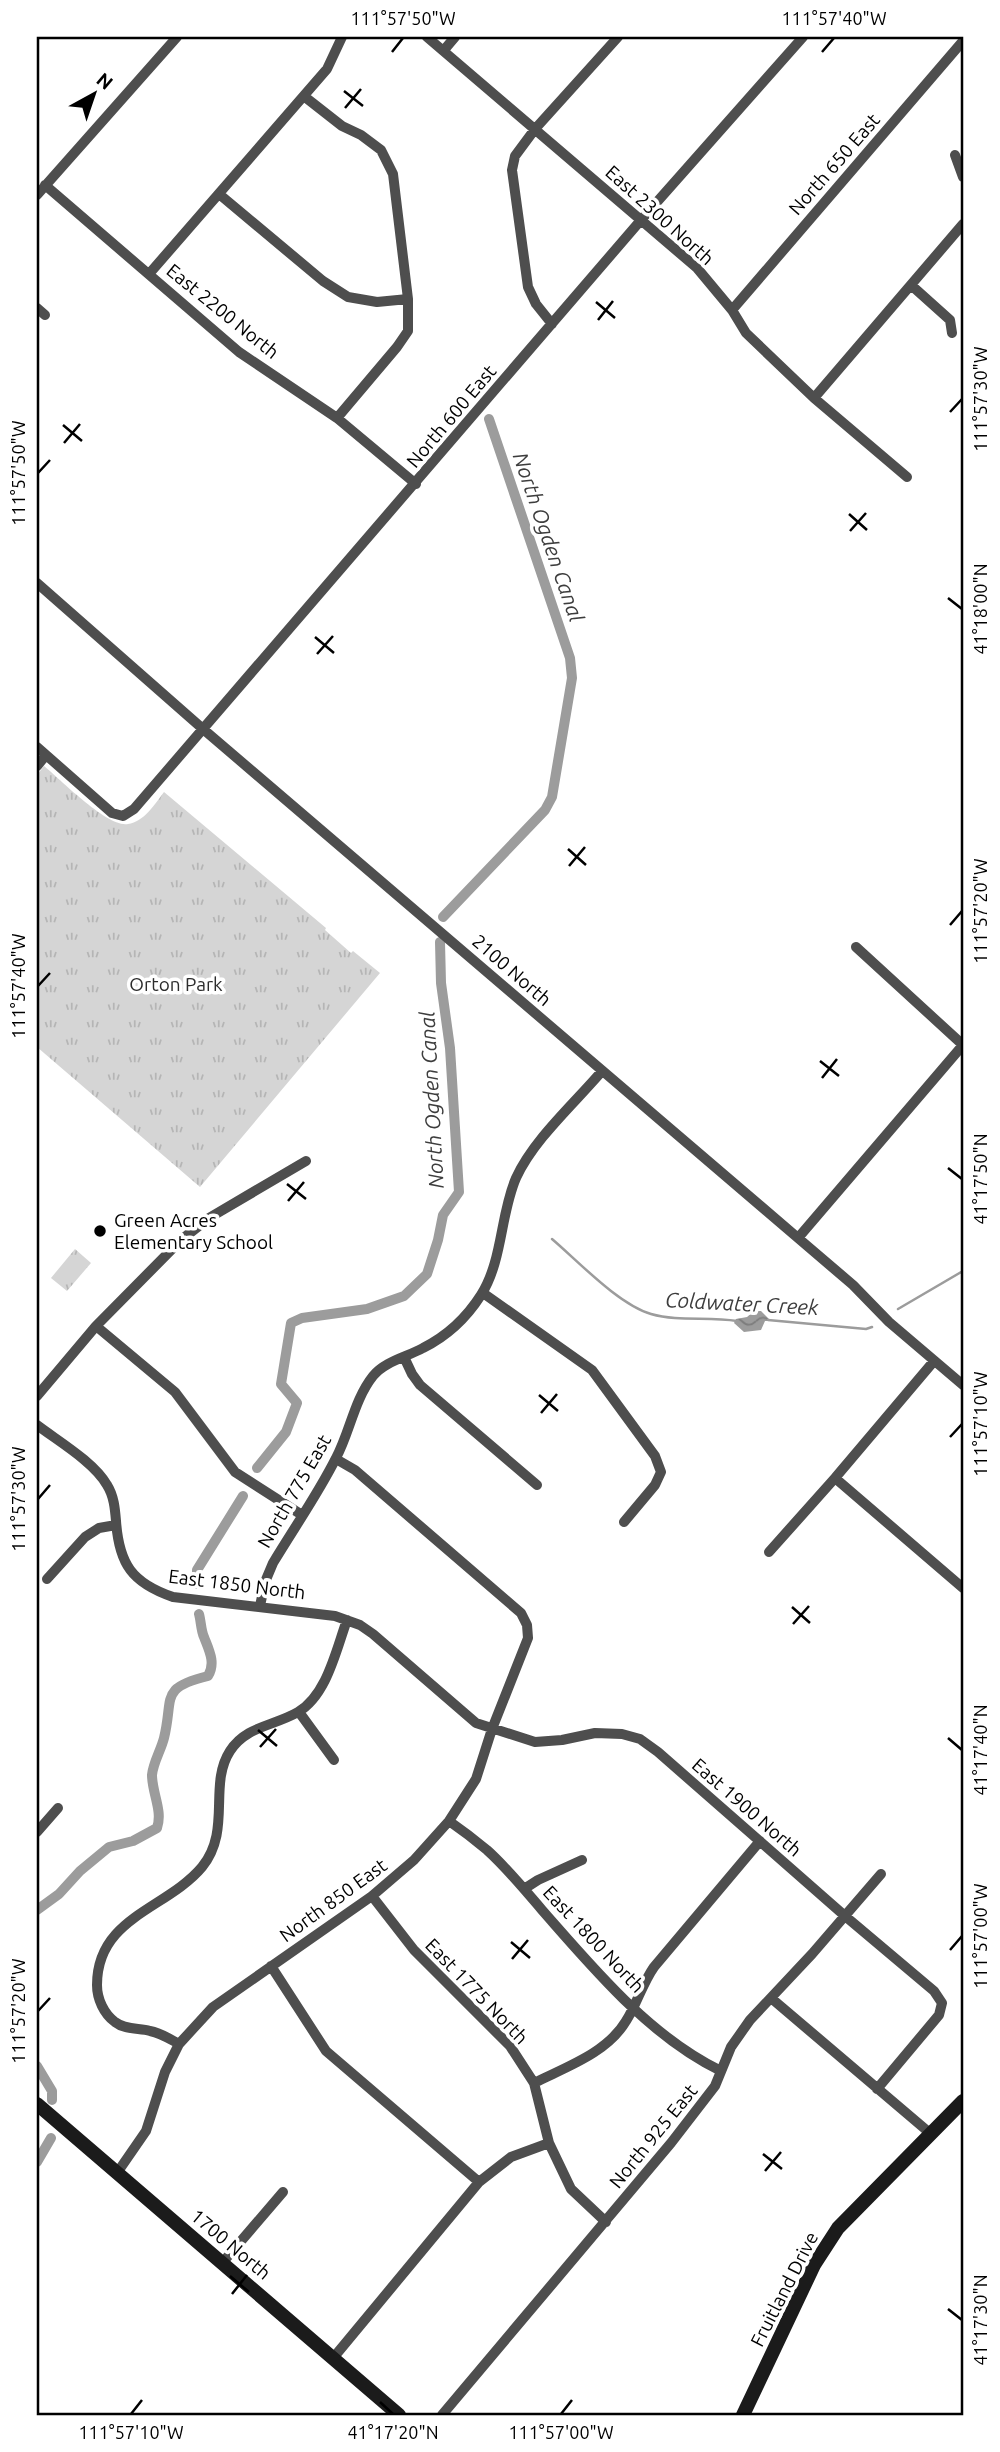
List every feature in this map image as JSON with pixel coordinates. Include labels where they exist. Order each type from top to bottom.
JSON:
[{"type":"street","points":[[37,195],[177,37]]},
{"type":"street","points":[[149,274],[327,69],[342,37]]},
{"type":"street","name":"East 2300 North","points":[[427,37],[697,268],[732,310],[746,333],[814,398],[907,477]]},
{"type":"street","points":[[444,50],[455,37]]},
{"type":"street","points":[[552,324],[536,304],[528,287],[512,170],[515,156],[536,128],[618,37]]},
{"type":"street","name":"North 600 East","points":[[46,755],[112,813],[123,816],[134,809],[641,220],[803,37]]},
{"type":"street","name":"North 650 East","points":[[732,310],[963,41]]},
{"type":"street","points":[[304,97],[342,127],[360,135],[381,150],[393,174],[408,299],[408,331],[337,418]]},
{"type":"street","points":[[955,155],[963,177]]},
{"type":"street","name":"East 2200 North","points":[[45,185],[239,352],[337,418],[416,484]]},
{"type":"street","points":[[219,194],[323,281],[348,297],[377,302],[408,299]]},
{"type":"street","points":[[814,398],[963,224]]},
{"type":"street","points":[[911,285],[950,320],[952,333]]},
{"type":"street","name":"2100 North","points":[[37,583],[203,729],[798,1238],[963,1385]]},
{"type":"street","points":[[37,747],[46,755],[37,766]]},
{"type":"street","points":[[798,1238],[963,1045],[856,947]]},
{"type":"street","name":"North 775 East","points":[[260,1606],[265,1582],[273,1563],[336,1458],[363,1390],[375,1374],[388,1364],[444,1336],[468,1314],[483,1293],[493,1268],[515,1181],[524,1163],[534,1148],[603,1071]]},
{"type":"street","points":[[37,1396],[96,1326],[181,1240],[209,1218],[306,1161]]},
{"type":"street","points":[[483,1293],[592,1370],[655,1456],[661,1472],[655,1485],[624,1522]]},
{"type":"street","points":[[96,1326],[175,1392],[235,1472],[302,1515]]},
{"type":"street","points":[[404,1357],[420,1385],[537,1485]]},
{"type":"street","points":[[769,1552],[934,1361]]},
{"type":"street","name":"East 1850 North","points":[[37,1425],[94,1469],[107,1485],[115,1504],[116,1525],[124,1562],[135,1577],[151,1589],[173,1597],[322,1613],[347,1620],[373,1634],[476,1723],[492,1729]]},
{"type":"street","name":"North 850 East","points":[[117,2173],[146,2131],[165,2072],[179,2044],[213,2007],[372,1896],[414,1860],[449,1821],[476,1779],[492,1729],[528,1638],[527,1625],[521,1613],[355,1470],[336,1458]]},
{"type":"street","points":[[835,1478],[963,1588]]},
{"type":"street","points":[[47,1579],[85,1538],[99,1528],[116,1525]]},
{"type":"street","points":[[179,2044],[151,2031],[122,2026],[113,2021],[100,2003],[97,1990],[97,1975],[102,1959],[119,1930],[130,1919],[185,1883],[209,1857],[216,1842],[223,1766],[230,1751],[240,1738],[254,1730],[299,1712],[318,1691],[347,1620]]},
{"type":"street","points":[[299,1712],[334,1760]]},
{"type":"street","name":"East 1900 North","points":[[492,1729],[536,1742],[595,1733],[622,1734],[640,1739],[934,1991],[942,2003],[939,2015],[877,2089]]},
{"type":"street","points":[[37,1832],[58,1808]]},
{"type":"street","name":"East 1800 North","points":[[449,1821],[488,1851],[633,2007],[699,2060],[721,2071]]},
{"type":"street","points":[[534,2083],[605,2045],[625,2023],[641,1987],[654,1967],[760,1841]]},
{"type":"street","points":[[524,1889],[582,1860]]},
{"type":"street","name":"North 925 East","points":[[442,2415],[686,2124],[715,2086],[731,2047],[750,2020],[881,1874]]},
{"type":"street","name":"East 1775 North","points":[[372,1896],[414,1950],[510,2046],[534,2083],[549,2143],[571,2189],[606,2222]]},
{"type":"street","points":[[271,1966],[326,2051],[479,2182]]},
{"type":"street","points":[[771,1998],[931,2134]]},
{"type":"street","name":"Fruitland Drive","points":[[744,2415],[814,2264],[838,2228],[963,2101]]},
{"type":"street","name":"1700 North","points":[[37,2104],[399,2415]]},
{"type":"street","points":[[334,2357],[479,2182],[511,2157],[549,2143]]},
{"type":"street","points":[[222,2262],[283,2192]]},
{"type":"green space","name":"Orton Park","points":[[44,766],[97,811],[119,823],[128,824],[139,820],[149,812],[164,792],[326,928],[325,930],[351,953],[353,951],[380,973],[200,1187],[37,1047],[37,775]]},
{"type":"green space","points":[[75,1249],[91,1263],[67,1291],[51,1278]]},
{"type":"water","points":[[754,1311],[761,1311],[771,1321],[765,1321],[761,1330],[744,1332],[734,1323],[736,1319],[747,1317]]},
{"type":"waterway","name":"North Ogden Canal","points":[[443,917],[545,810],[552,797],[572,678],[570,658],[489,419]]},
{"type":"waterway","name":"North Ogden Canal","points":[[257,1468],[286,1432],[297,1403],[281,1384],[291,1323],[302,1318],[367,1309],[404,1296],[427,1274],[443,1215],[459,1192],[450,1048],[441,983],[440,942]]},
{"type":"waterway","name":"Coldwater Creek","points":[[552,1239],[612,1292],[638,1309],[672,1318],[737,1321]]},
{"type":"waterway","name":"Coldwater Creek","points":[[898,1309],[963,1271]]},
{"type":"waterway","name":"Coldwater Creek","points":[[768,1320],[866,1329],[872,1327]]},
{"type":"waterway","name":"North Ogden Canal","points":[[197,1584],[197,1570],[243,1496]]},
{"type":"waterway","name":"North Ogden Canal","points":[[37,1910],[59,1894],[80,1871],[109,1847],[133,1841],[157,1828],[159,1815],[152,1775],[164,1738],[171,1696],[182,1685],[208,1676],[211,1666],[211,1656],[199,1614]]},
{"type":"waterway","name":"North Ogden Canal","points":[[37,2066],[52,2091],[52,2100]]},
{"type":"waterway","name":"North Ogden Canal","points":[[37,2162],[51,2138]]},
{"type":"place","name":"Green Acres Elementary School","points":[[100,1231]]}]
